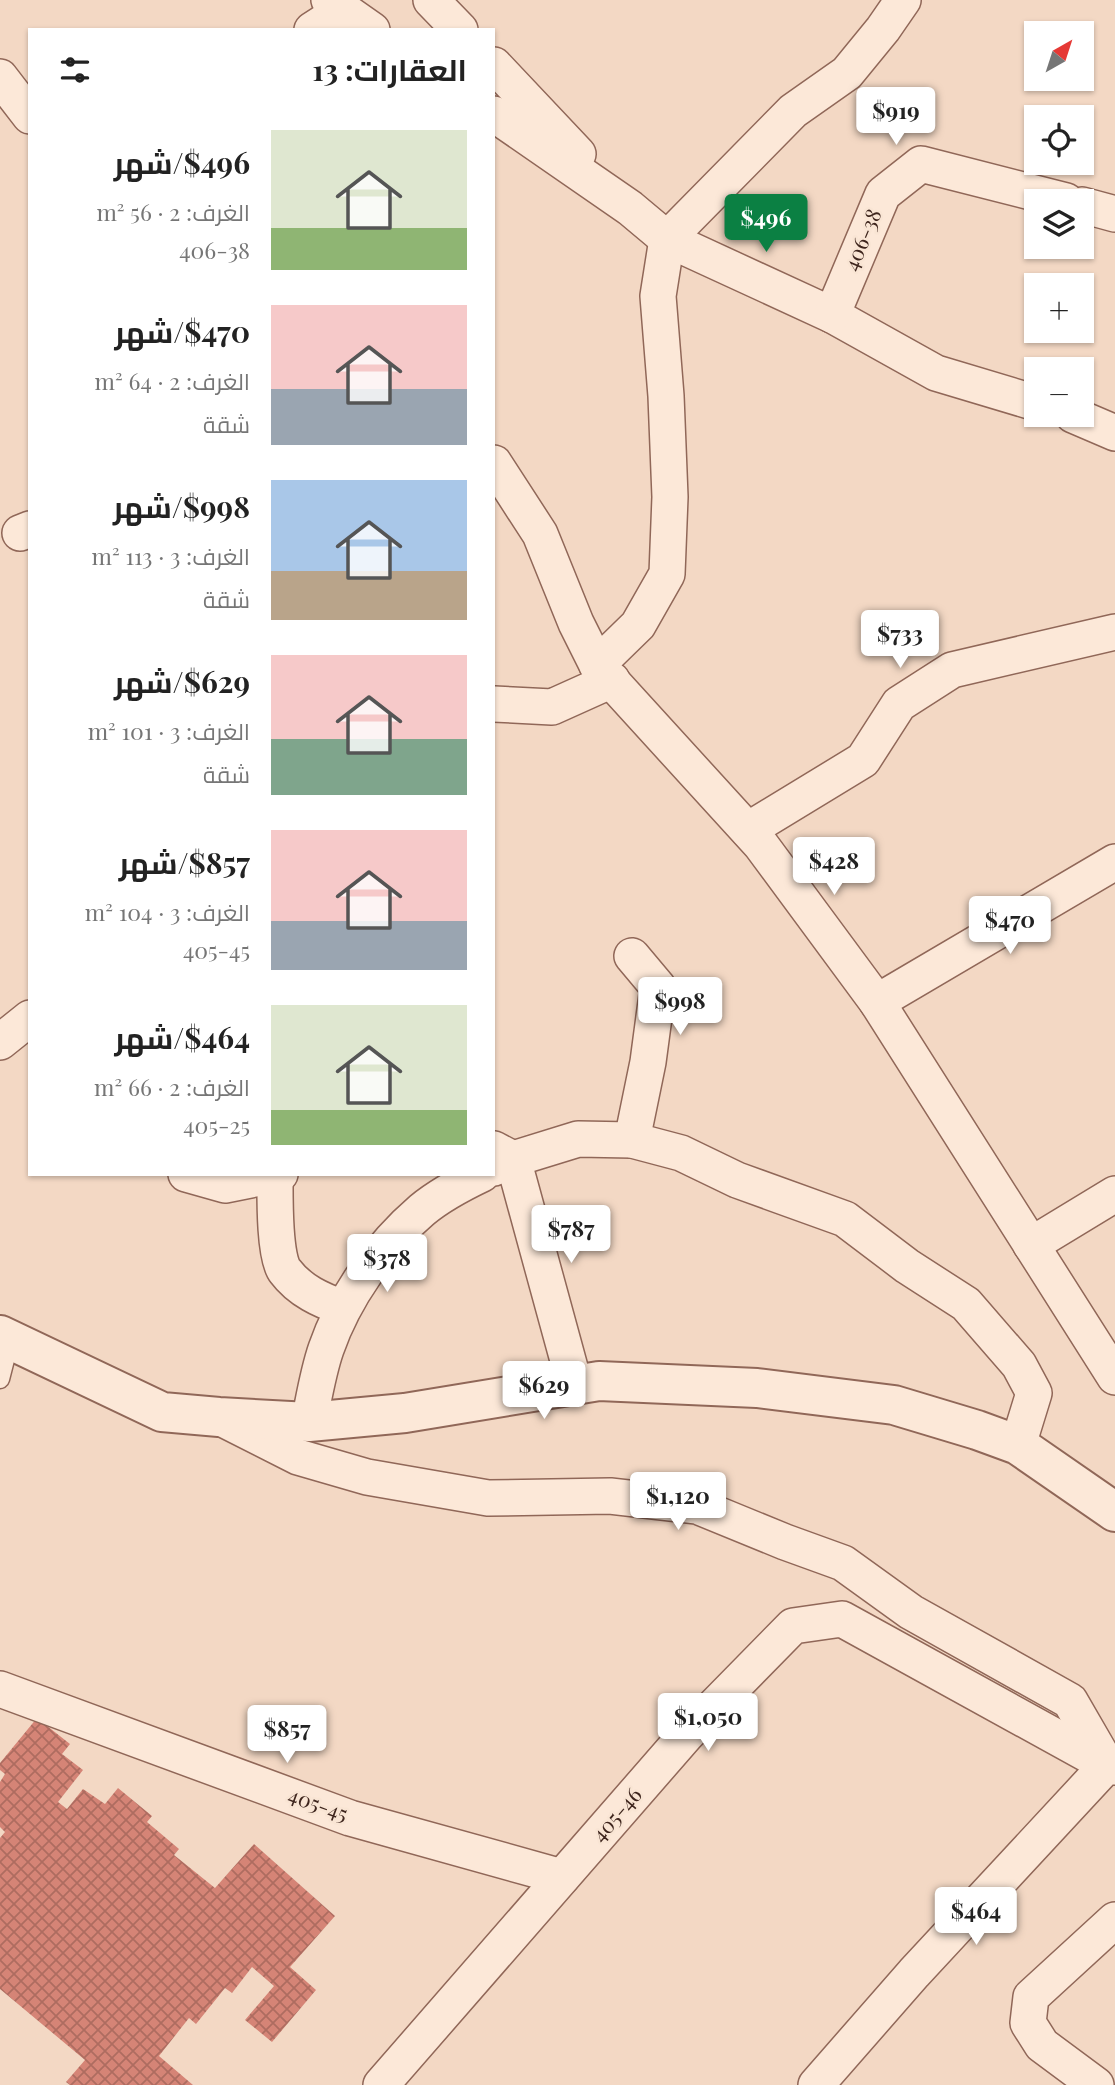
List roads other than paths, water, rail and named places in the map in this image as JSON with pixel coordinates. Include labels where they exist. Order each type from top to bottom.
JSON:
[{"type":"street","points":[[431,0],[458,28]]},
{"type":"street","points":[[495,704],[552,707],[605,673],[638,625],[667,574],[670,484],[658,296],[667,239],[793,111],[847,74],[903,0]]},
{"type":"street","points":[[314,28],[336,5],[369,28]]},
{"type":"street","points":[[495,66],[630,208]]},
{"type":"street","points":[[0,77],[28,113]]},
{"type":"street","points":[[495,115],[630,208],[667,239],[832,315],[936,373],[1024,399]]},
{"type":"street","name":"406-38","points":[[832,315],[883,194],[921,164],[1024,190]]},
{"type":"street","points":[[1094,208],[1115,214]]},
{"type":"street","points":[[1094,424],[1115,433]]},
{"type":"street","points":[[495,465],[540,534],[576,623],[605,673],[748,830],[877,1002],[1115,1377]]},
{"type":"street","points":[[748,830],[863,760],[899,704],[952,670],[1115,632]]},
{"type":"street","points":[[877,1002],[1115,862]]},
{"type":"street","points":[[632,956],[658,987],[648,1062],[632,1140]]},
{"type":"street","points":[[0,1042],[28,1020]]},
{"type":"street","points":[[575,1386],[500,1159],[578,1139],[632,1140],[681,1153],[737,1180],[845,1219],[907,1266],[967,1304],[1019,1365],[1034,1394],[1018,1445]]},
{"type":"street","points":[[193,1176],[225,1185],[273,1176]]},
{"type":"street","points":[[278,1176],[275,1220],[283,1270],[314,1297],[344,1308]]},
{"type":"street","points":[[309,1422],[325,1350],[344,1308],[377,1257],[423,1210],[478,1176]]},
{"type":"street","points":[[1031,1245],[1115,1194]]},
{"type":"street","points":[[5,1338],[162,1412],[219,1417],[309,1422],[405,1413],[599,1381],[757,1388],[894,1405],[1018,1445],[1114,1511]]},
{"type":"street","points":[[219,1417],[298,1457],[367,1477],[488,1498],[610,1496],[697,1506],[843,1563],[911,1612],[1070,1701],[1111,1766],[914,1973],[817,2085]]},
{"type":"street","name":"405-46","points":[[381,2085],[687,1735],[793,1626],[842,1619],[1111,1766]]},
{"type":"street","name":"405-45","points":[[0,1689],[350,1818],[562,1877]]},
{"type":"street","points":[[1096,2085],[1042,2045],[1028,2023],[1031,1997],[1115,1920]]},
{"type":"lane","points":[[0,1379],[5,1338]]}]
